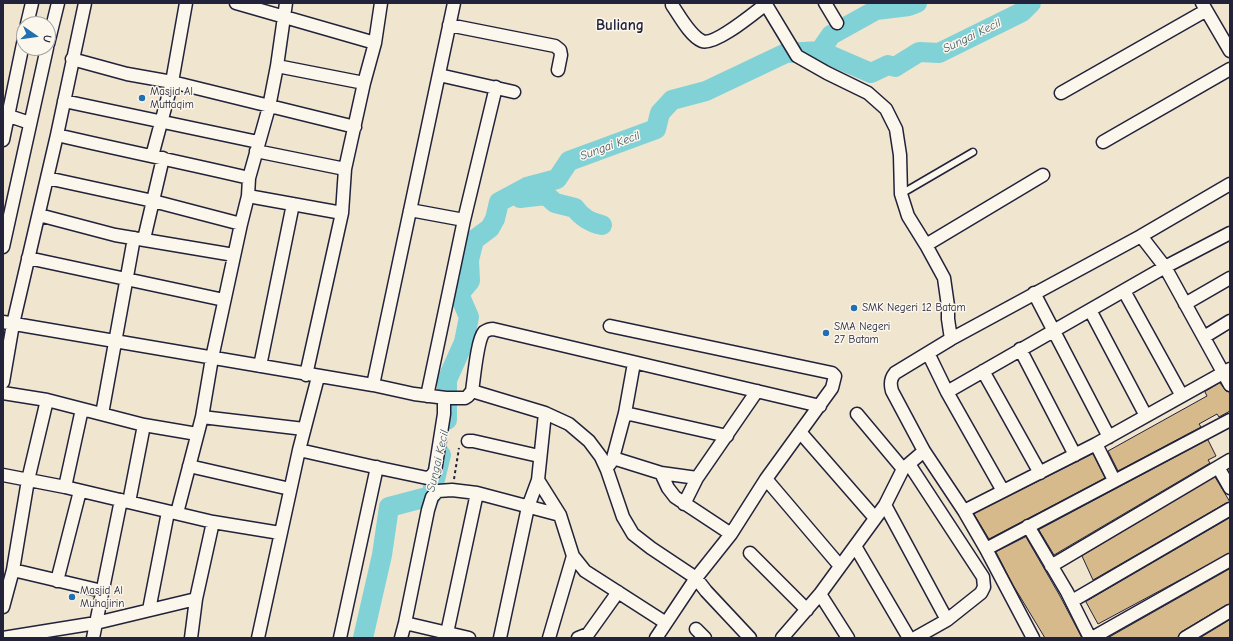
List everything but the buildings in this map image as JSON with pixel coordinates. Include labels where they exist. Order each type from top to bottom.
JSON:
[{"type":"street","points":[[29,16],[32,3]]},
{"type":"street","points":[[55,16],[58,3]]},
{"type":"street","points":[[3,382],[8,323],[28,258],[39,215],[85,3]]},
{"type":"street","points":[[102,414],[126,279],[153,201],[162,122],[172,82],[186,3]]},
{"type":"street","points":[[236,3],[375,43]]},
{"type":"street","points":[[149,610],[173,512],[189,466],[202,417],[224,300],[248,196],[249,178],[269,107],[277,66],[286,3]]},
{"type":"street","points":[[258,638],[298,450],[304,429],[312,376],[342,213],[345,169],[364,83],[375,43],[381,3]]},
{"type":"street","points":[[373,385],[454,3]]},
{"type":"street","points":[[825,3],[837,23]]},
{"type":"street","points":[[672,5],[694,35],[702,41],[709,42],[732,29],[765,4],[797,56],[827,73],[868,93],[886,109],[896,129],[900,156],[901,194],[908,216],[944,278],[951,339]]},
{"type":"street","points":[[1061,93],[1203,7],[1230,51]]},
{"type":"street","points":[[449,25],[555,46],[560,50],[561,55],[558,70]]},
{"type":"street","points":[[3,140],[5,115],[20,56]]},
{"type":"street","points":[[3,247],[45,56]]},
{"type":"street","points":[[72,59],[127,74],[172,82],[355,127]]},
{"type":"street","points":[[277,66],[364,83]]},
{"type":"street","points":[[1103,142],[1230,69]]},
{"type":"street","points":[[439,75],[514,92]]},
{"type":"street","points":[[427,396],[464,220],[496,87]]},
{"type":"street","points":[[64,101],[162,122],[345,169]]},
{"type":"street","points":[[5,115],[30,123]]},
{"type":"street","points":[[57,135],[134,154],[158,157],[249,178]]},
{"type":"street","points":[[926,245],[1043,175]]},
{"type":"street","points":[[47,178],[153,201],[241,224]]},
{"type":"street","points":[[1033,638],[964,511],[923,452],[892,391],[891,381],[895,373],[951,339],[1141,236],[1230,184]]},
{"type":"street","points":[[248,196],[342,213]]},
{"type":"street","points":[[260,366],[293,204]]},
{"type":"street","points":[[410,210],[464,220]]},
{"type":"street","points":[[39,215],[114,235],[234,255]]},
{"type":"street","points":[[1141,236],[1165,267],[1204,337],[1227,371],[1230,385]]},
{"type":"street","points":[[946,392],[1165,267],[1228,238]]},
{"type":"street","points":[[28,258],[224,300]]},
{"type":"street","points":[[1185,304],[1230,278]]},
{"type":"street","points":[[1124,291],[1182,396]]},
{"type":"street","points":[[1034,294],[1109,436]]},
{"type":"street","points":[[1090,310],[1146,416]]},
{"type":"street","points":[[1204,337],[1230,321]]},
{"type":"street","points":[[8,323],[312,376],[373,385],[414,394],[445,398],[468,394],[545,413],[569,424],[590,442],[602,457],[623,517],[633,534],[696,578],[706,591],[750,638]]},
{"type":"street","points":[[610,326],[832,373],[835,376],[832,388],[820,406],[766,479],[731,534],[696,578],[656,638]]},
{"type":"street","points":[[468,394],[479,342],[485,332],[489,329],[493,329],[820,406]]},
{"type":"street","points":[[1020,349],[1075,455]]},
{"type":"street","points":[[928,353],[946,392],[1003,491]]},
{"type":"street","points":[[607,470],[613,458],[625,414],[634,363]]},
{"type":"street","points":[[983,371],[1040,473]]},
{"type":"street","points":[[964,511],[1096,444],[1227,371]]},
{"type":"street","points":[[684,504],[697,478],[757,391]]},
{"type":"street","points":[[3,393],[47,400],[144,425],[197,434]]},
{"type":"street","points":[[298,450],[427,478],[432,476],[435,471],[445,398]]},
{"type":"street","points":[[3,607],[13,570],[28,480],[47,400]]},
{"type":"street","points":[[65,487],[82,409]]},
{"type":"street","points":[[500,638],[528,507],[538,480],[539,456],[545,413]]},
{"type":"street","points":[[625,414],[727,436]]},
{"type":"street","points":[[857,414],[908,464],[983,577],[984,587],[980,593],[947,620],[914,638]]},
{"type":"street","points":[[202,417],[304,429]]},
{"type":"street","points":[[986,549],[1114,480],[1229,423]]},
{"type":"street","points":[[93,638],[102,591],[144,425]]},
{"type":"street","points":[[800,432],[875,518]]},
{"type":"street","points":[[468,442],[473,441],[539,456]]},
{"type":"street","points":[[1096,444],[1114,480]]},
{"type":"street","points":[[782,638],[820,594],[884,506],[908,464],[923,452]]},
{"type":"street","points":[[613,458],[661,473],[697,478]]},
{"type":"street","points":[[1051,566],[1230,460]]},
{"type":"street","points":[[189,466],[290,489]]},
{"type":"street","points":[[340,638],[377,467]]},
{"type":"street","points":[[1218,467],[1230,488]]},
{"type":"street","points":[[661,473],[668,488],[675,497],[731,534]]},
{"type":"street","points":[[3,475],[65,487],[213,522],[280,533]]},
{"type":"street","points":[[766,479],[840,566]]},
{"type":"street","points":[[538,480],[560,515],[573,556],[585,571],[666,623]]},
{"type":"street","points":[[401,638],[430,501],[438,491],[452,490],[477,493],[560,515]]},
{"type":"street","points":[[57,581],[80,491]]},
{"type":"street","points":[[447,633],[477,493]]},
{"type":"street","points":[[884,506],[947,620]]},
{"type":"street","points":[[1072,601],[1230,509]]},
{"type":"street","points":[[191,638],[196,599],[213,522]]},
{"type":"street","points":[[1028,526],[1072,601],[1091,638],[1230,560]]},
{"type":"street","points":[[855,546],[909,638]]},
{"type":"street","points":[[750,553],[807,610]]},
{"type":"street","points":[[549,638],[573,556]]},
{"type":"street","points":[[13,570],[102,591]]},
{"type":"street","points":[[578,638],[588,634],[618,592]]},
{"type":"street","points":[[820,594],[848,638]]},
{"type":"street","points":[[3,638],[96,623],[196,599]]},
{"type":"street","points":[[1185,638],[1230,612]]},
{"type":"street","points":[[405,623],[468,638]]},
{"type":"street","points":[[696,629],[705,638]]},
{"type":"lane","points":[[901,194],[973,152]]},
{"type":"path","points":[[452,490],[460,447],[462,443],[468,442]]},
{"type":"waterway","points":[[820,51],[831,35],[876,10],[909,6],[917,3]]},
{"type":"waterway","name":"Sungai Kecil","points":[[447,420],[447,380],[464,342],[469,317],[459,294],[470,281],[469,260],[474,240],[490,228],[495,219],[499,202],[527,187],[557,179],[569,161],[656,129],[660,113],[672,100],[706,91],[786,53],[820,51],[871,73],[888,65],[895,67],[919,52],[939,53],[1022,12],[1031,3]]},
{"type":"waterway","points":[[520,198],[546,195],[555,203],[575,208],[587,219],[602,225]]},
{"type":"waterway","name":"Sungai Kecil","points":[[363,638],[382,555],[389,507],[431,496],[441,455]]},
{"type":"place","name":"Masjid Al Muttaqim","points":[[142,98]]},
{"type":"place","name":"SMK Negeri 12 Batam","points":[[854,308]]},
{"type":"place","name":"SMA Negeri 27 Batam","points":[[826,333]]},
{"type":"place","name":"Masjid Al Muhajirin","points":[[72,597]]},
{"type":"district","name":"Buliang","points":[[620,26]]}]
